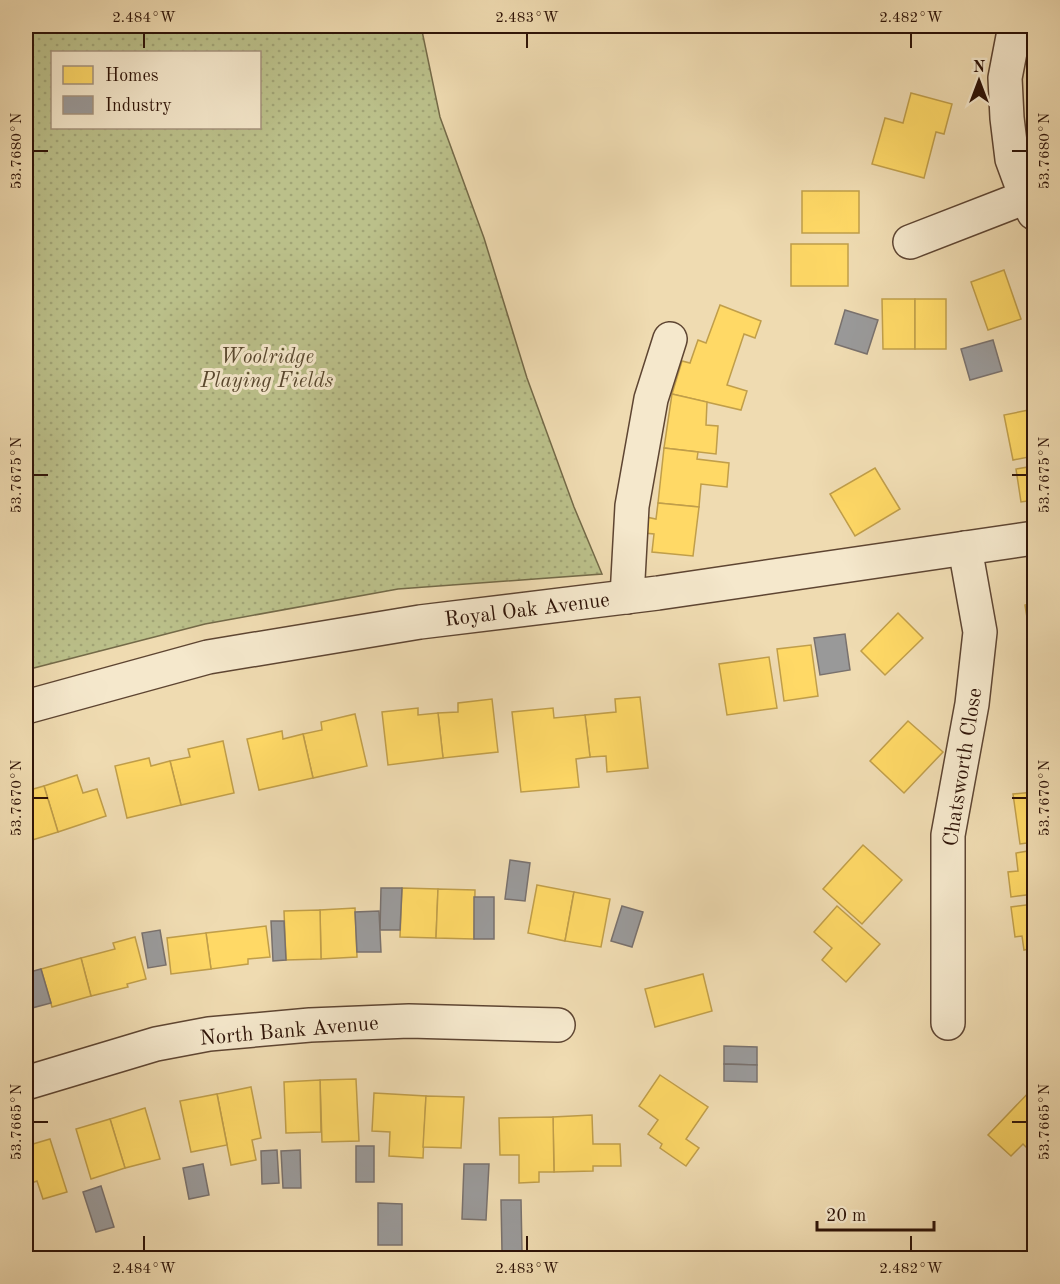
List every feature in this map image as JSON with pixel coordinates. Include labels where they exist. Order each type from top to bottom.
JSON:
[{"type":"street","points":[[910,242],[1030,205],[1012,159],[1007,118],[1005,78],[1015,26]]},
{"type":"street","points":[[627,597],[632,506],[651,399],[670,339]]},
{"type":"street","name":"Royal Oak Avenue","points":[[26,707],[208,657],[420,622],[627,597],[1035,538]]},
{"type":"street","name":"Chatsworth Close","points":[[948,1023],[948,835],[972,704],[980,632],[966,549]]},
{"type":"street","name":"North Bank Avenue","points":[[26,1083],[156,1044],[209,1034],[310,1025],[398,1022],[558,1025]]},
{"type":"green space","name":"Woolridge Playing Fields","points":[[26,26],[421,26],[440,117],[484,238],[527,378],[574,507],[602,574],[398,589],[205,624],[26,670]]},
{"type":"building: Homes","points":[[911,93],[952,104],[944,134],[936,132],[924,178],[872,164],[885,118],[903,123]]},
{"type":"building: Homes","points":[[802,191],[859,191],[859,233],[802,233]]},
{"type":"building: Homes","points":[[791,244],[848,244],[848,286],[791,286]]},
{"type":"building: Homes","points":[[1004,270],[1021,319],[988,330],[971,282]]},
{"type":"building: Homes","points":[[882,299],[915,299],[915,349],[883,349]]},
{"type":"building: Homes","points":[[915,299],[946,299],[946,349],[915,349]]},
{"type":"building: Homes","points":[[720,305],[761,321],[755,338],[744,334],[727,385],[747,391],[741,410],[672,394],[682,361],[690,363],[698,340],[706,343]]},
{"type":"building: Homes","points":[[672,394],[707,402],[706,425],[718,426],[716,454],[664,448]]},
{"type":"building: Homes","points":[[1034,409],[1034,456],[1013,460],[1004,415]]},
{"type":"building: Homes","points":[[664,448],[698,452],[697,459],[729,463],[727,487],[701,484],[699,507],[658,503]]},
{"type":"building: Homes","points":[[1034,466],[1034,500],[1021,502],[1016,469]]},
{"type":"building: Homes","points":[[875,468],[900,509],[855,536],[830,494]]},
{"type":"building: Homes","points":[[658,503],[699,507],[693,556],[652,552],[654,534],[644,533],[646,517],[656,519]]},
{"type":"building: Homes","points":[[1034,603],[1034,661],[1025,605]]},
{"type":"building: Homes","points":[[898,613],[923,638],[885,675],[861,651]]},
{"type":"building: Homes","points":[[811,645],[818,696],[784,701],[777,649]]},
{"type":"building: Homes","points":[[769,657],[777,708],[727,715],[719,664]]},
{"type":"building: Homes","points":[[640,697],[648,768],[607,772],[606,756],[590,757],[585,715],[616,712],[615,699]]},
{"type":"building: Homes","points":[[492,699],[498,752],[443,758],[438,713],[458,712],[458,703]]},
{"type":"building: Homes","points":[[418,708],[418,715],[438,713],[443,758],[388,765],[382,712]]},
{"type":"building: Homes","points":[[553,708],[554,718],[585,715],[590,757],[576,759],[579,787],[521,792],[512,712]]},
{"type":"building: Homes","points":[[355,714],[367,766],[313,778],[303,734],[322,730],[321,722]]},
{"type":"building: Homes","points":[[908,721],[943,752],[904,793],[870,761]]},
{"type":"building: Homes","points":[[282,731],[283,739],[303,734],[313,778],[259,790],[247,739]]},
{"type":"building: Homes","points":[[223,741],[234,793],[181,805],[170,761],[190,757],[188,749]]},
{"type":"building: Homes","points":[[149,758],[151,766],[170,761],[181,805],[127,818],[115,766]]},
{"type":"building: Homes","points":[[77,775],[83,793],[97,789],[106,816],[58,832],[44,786]]},
{"type":"building: Homes","points":[[44,786],[58,832],[26,842],[26,791]]},
{"type":"building: Homes","points":[[1034,792],[1034,842],[1020,844],[1013,794]]},
{"type":"building: Homes","points":[[863,845],[902,880],[862,924],[823,889]]},
{"type":"building: Homes","points":[[1034,850],[1034,894],[1011,897],[1008,872],[1018,871],[1016,853]]},
{"type":"building: Homes","points":[[537,885],[574,892],[565,941],[528,933]]},
{"type":"building: Homes","points":[[402,888],[438,889],[436,938],[400,937]]},
{"type":"building: Homes","points":[[438,889],[475,890],[474,939],[436,938]]},
{"type":"building: Homes","points":[[574,892],[610,899],[601,947],[565,941]]},
{"type":"building: Homes","points":[[1034,904],[1034,948],[1024,950],[1022,936],[1015,937],[1011,907]]},
{"type":"building: Homes","points":[[837,906],[880,944],[846,982],[822,960],[832,948],[814,932]]},
{"type":"building: Homes","points":[[355,908],[357,957],[321,959],[320,910]]},
{"type":"building: Homes","points":[[320,910],[321,959],[286,960],[284,911]]},
{"type":"building: Homes","points":[[266,926],[270,957],[248,959],[248,964],[211,969],[206,933]]},
{"type":"building: Homes","points":[[206,933],[211,969],[171,974],[167,938]]},
{"type":"building: Homes","points":[[135,937],[146,979],[127,984],[128,987],[91,996],[81,958],[115,949],[113,943]]},
{"type":"building: Homes","points":[[81,958],[91,996],[52,1007],[41,969]]},
{"type":"building: Homes","points":[[703,974],[712,1011],[655,1027],[645,989]]},
{"type":"building: Homes","points":[[1031,976],[1034,976],[1034,1007]]},
{"type":"building: Homes","points":[[660,1075],[708,1107],[686,1139],[699,1148],[686,1166],[660,1148],[662,1144],[648,1134],[658,1120],[639,1106]]},
{"type":"building: Homes","points":[[356,1079],[359,1141],[322,1142],[320,1080]]},
{"type":"building: Homes","points":[[320,1080],[321,1132],[286,1133],[284,1082]]},
{"type":"building: Homes","points":[[251,1087],[261,1138],[252,1140],[256,1160],[231,1165],[217,1094]]},
{"type":"building: Homes","points":[[1032,1089],[1034,1091],[1034,1155],[1023,1144],[1011,1156],[988,1135]]},
{"type":"building: Homes","points":[[374,1093],[426,1096],[423,1158],[389,1156],[390,1132],[372,1131]]},
{"type":"building: Homes","points":[[217,1094],[227,1145],[191,1152],[180,1101]]},
{"type":"building: Homes","points":[[426,1096],[464,1097],[461,1148],[423,1147]]},
{"type":"building: Homes","points":[[145,1108],[160,1159],[125,1168],[110,1119]]},
{"type":"building: Homes","points":[[592,1115],[593,1144],[620,1144],[621,1166],[593,1166],[593,1171],[554,1172],[553,1117]]},
{"type":"building: Homes","points":[[553,1117],[554,1172],[539,1172],[539,1182],[519,1183],[519,1155],[500,1155],[499,1118]]},
{"type":"building: Homes","points":[[110,1119],[125,1168],[91,1179],[76,1129]]},
{"type":"building: Homes","points":[[50,1139],[67,1192],[43,1199],[37,1181],[26,1185],[26,1146]]},
{"type":"building: Homes","points":[[801,1251],[802,1258],[745,1258]]},
{"type":"building: Industry","points":[[845,310],[878,320],[867,354],[835,344]]},
{"type":"building: Industry","points":[[993,340],[1002,371],[970,380],[961,349]]},
{"type":"building: Industry","points":[[845,634],[850,670],[820,675],[814,638]]},
{"type":"building: Industry","points":[[510,860],[530,863],[525,901],[505,899]]},
{"type":"building: Industry","points":[[381,888],[402,888],[400,930],[380,930]]},
{"type":"building: Industry","points":[[474,897],[494,897],[494,939],[474,939]]},
{"type":"building: Industry","points":[[622,906],[643,912],[632,947],[611,941]]},
{"type":"building: Industry","points":[[379,911],[381,952],[357,952],[355,912]]},
{"type":"building: Industry","points":[[271,921],[284,921],[286,960],[273,961]]},
{"type":"building: Industry","points":[[160,930],[166,965],[148,968],[142,933]]},
{"type":"building: Industry","points":[[41,969],[51,1003],[32,1008],[26,984],[26,973]]},
{"type":"building: Industry","points":[[724,1046],[757,1047],[757,1065],[724,1064]]},
{"type":"building: Industry","points":[[724,1064],[757,1065],[757,1082],[724,1081]]},
{"type":"building: Industry","points":[[356,1146],[374,1146],[374,1182],[356,1182]]},
{"type":"building: Industry","points":[[277,1150],[279,1183],[262,1184],[261,1151]]},
{"type":"building: Industry","points":[[300,1150],[301,1188],[283,1188],[281,1151]]},
{"type":"building: Industry","points":[[203,1164],[209,1195],[189,1199],[183,1168]]},
{"type":"building: Industry","points":[[464,1164],[489,1164],[486,1220],[462,1219]]},
{"type":"building: Industry","points":[[101,1186],[114,1227],[96,1232],[83,1192]]},
{"type":"building: Industry","points":[[501,1200],[521,1200],[522,1251],[502,1251]]},
{"type":"building: Industry","points":[[378,1203],[402,1204],[402,1245],[378,1245]]}]
